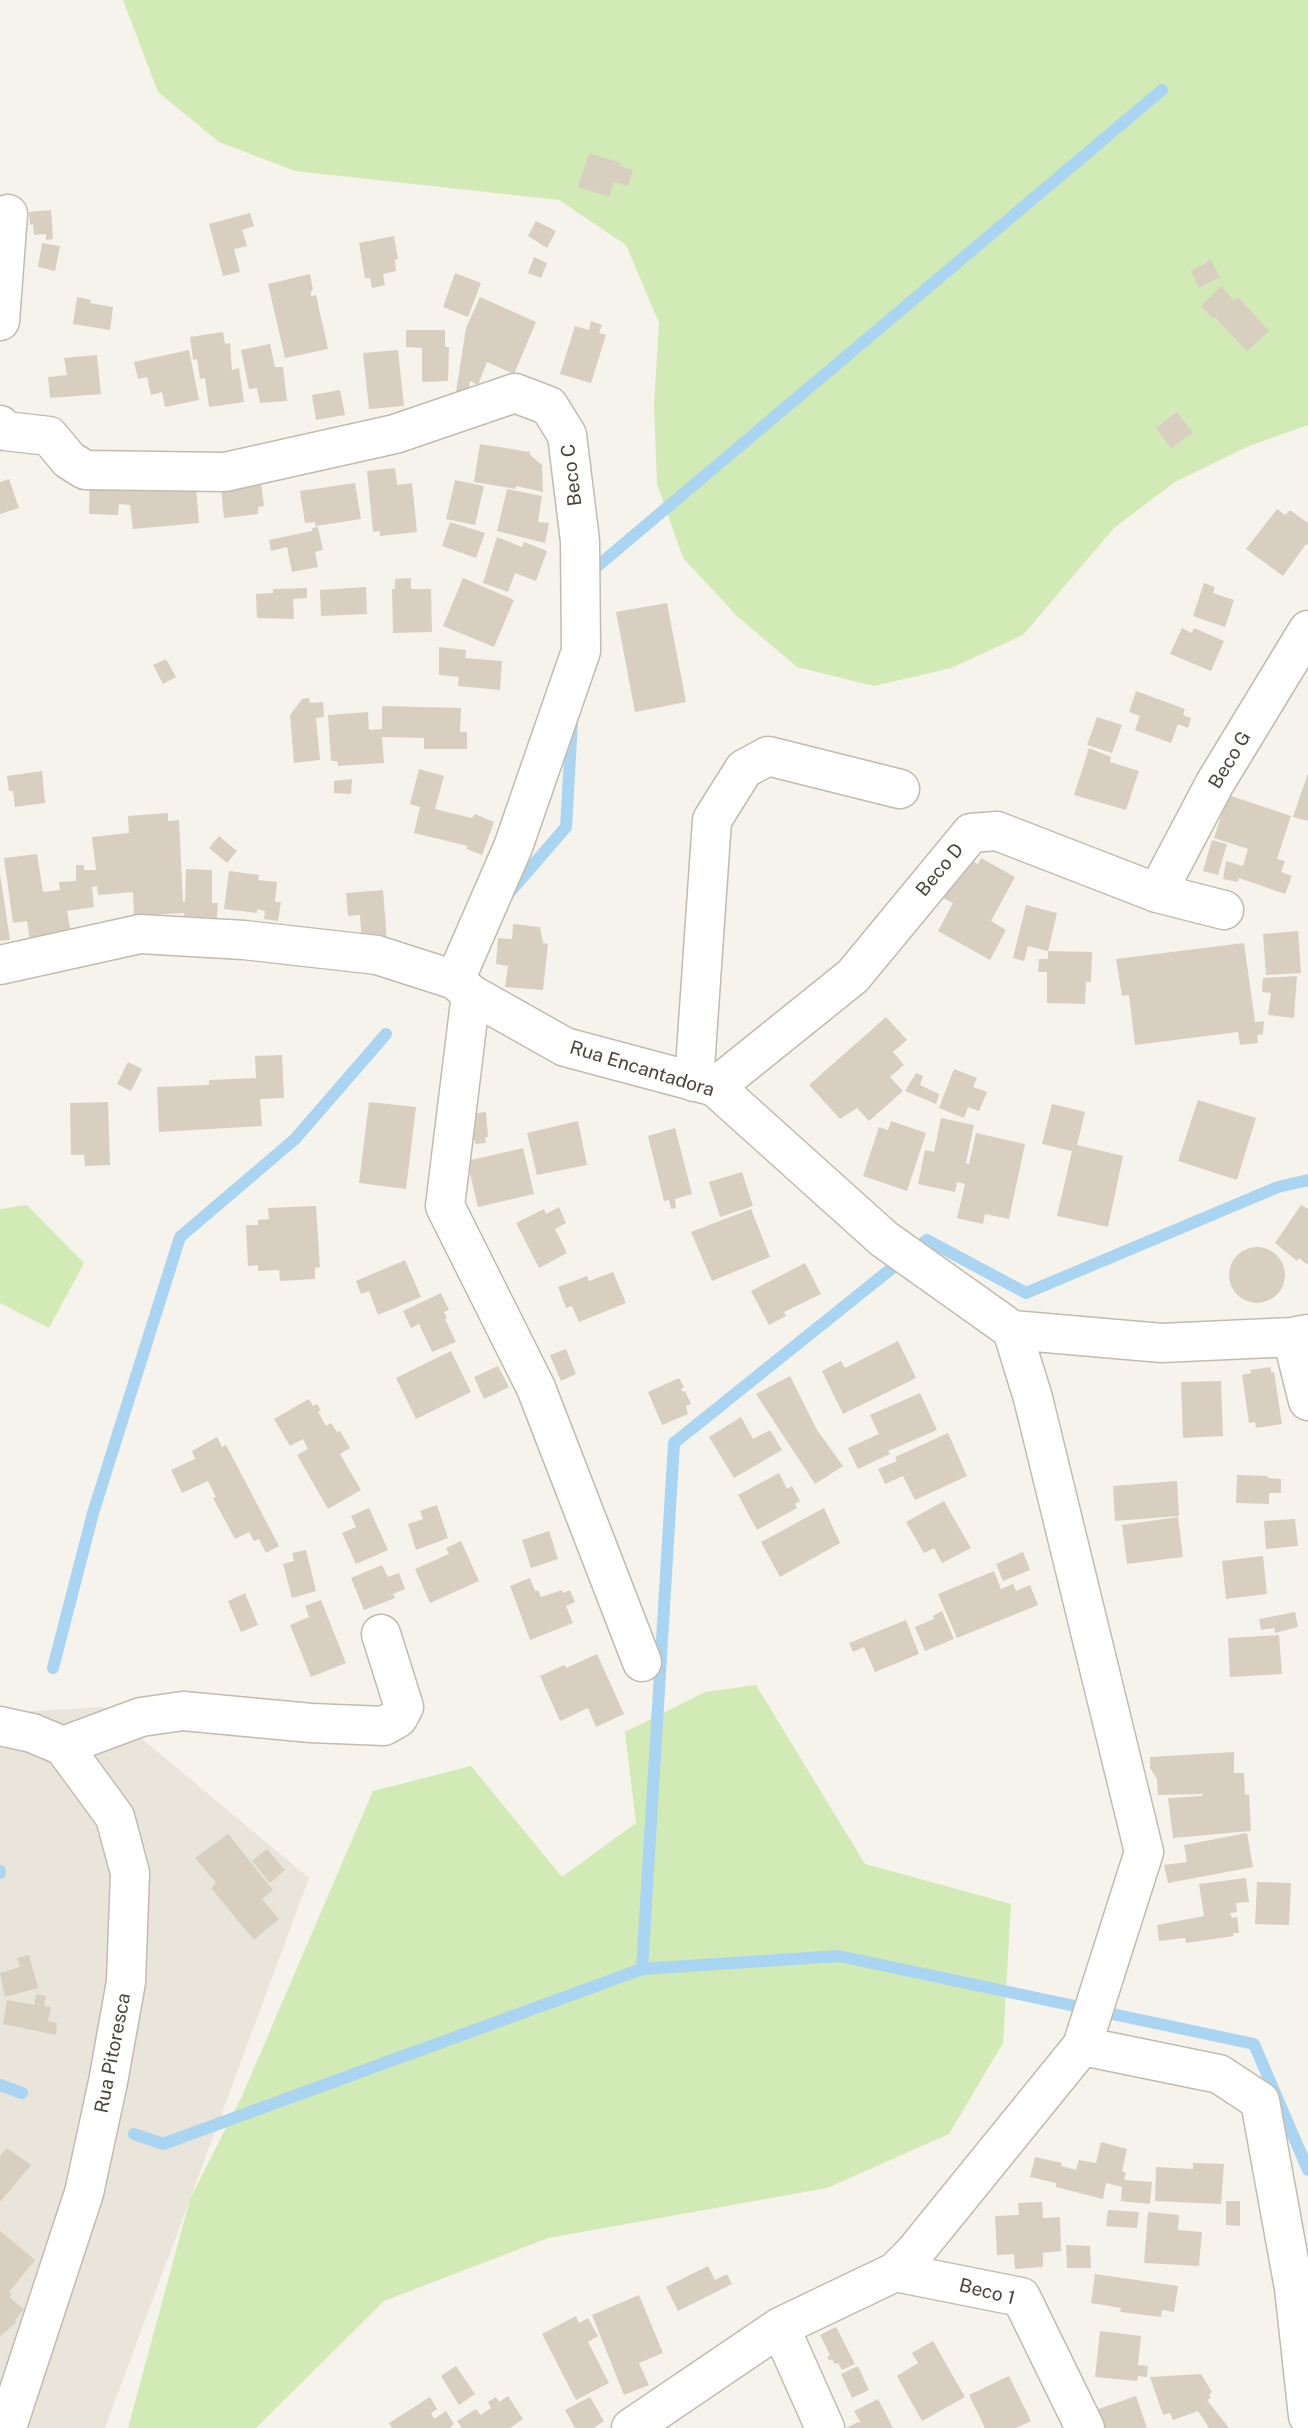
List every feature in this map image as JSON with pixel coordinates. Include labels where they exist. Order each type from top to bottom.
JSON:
[{"type":"street","points":[[0,321],[8,214]]},
{"type":"street","name":"Beco C","points":[[0,425],[5,431],[49,436],[69,460],[85,470],[225,472],[395,435],[515,393],[550,406],[567,435],[580,541],[581,651],[463,987],[445,1206],[536,1388],[642,1662]]},
{"type":"street","name":"Beco G","points":[[1157,893],[1215,783],[1308,630]]},
{"type":"street","points":[[704,1084],[712,820],[744,768],[768,756],[900,789]]},
{"type":"street","name":"Beco D","points":[[704,1084],[853,975],[971,833],[997,831],[1157,893],[1224,910]]},
{"type":"street","name":"Rua Encantadora","points":[[0,965],[140,934],[244,940],[377,955],[463,987],[565,1047],[704,1084],[884,1239],[1012,1330]]},
{"type":"street","points":[[631,2428],[780,2327],[895,2272],[914,2253],[1082,2046],[1144,1852],[1033,1398],[1012,1330],[1162,1343],[1300,1336],[1308,1401]]},
{"type":"street","points":[[0,1726],[32,1733],[63,1746],[141,1717],[183,1711],[311,1723],[384,1726],[398,1718],[404,1707],[381,1633]]},
{"type":"street","name":"Rua Pitoresca","points":[[0,2428],[9,2421],[83,2193],[108,2082],[126,1982],[131,1873],[115,1817],[63,1746]]},
{"type":"street","points":[[1082,2046],[1219,2074],[1260,2101],[1294,2288],[1308,2416]]},
{"type":"street","name":"Beco 1","points":[[895,2272],[1021,2297],[1085,2428]]},
{"type":"street","points":[[780,2327],[825,2428]]},
{"type":"shaded area","points":[[104,1707],[309,1878],[105,2428],[0,2428],[0,1713]]},
{"type":"green space","points":[[123,0],[1308,0],[1308,425],[1249,446],[1175,482],[1114,528],[1023,635],[951,668],[874,686],[797,667],[738,617],[683,558],[657,484],[654,405],[659,323],[626,245],[559,200],[295,171],[219,142],[158,92]]},
{"type":"green space","points":[[27,1205],[84,1263],[49,1328],[0,1303],[0,1209]]},
{"type":"green space","points":[[756,1685],[865,1864],[1011,1904],[1003,2043],[949,2134],[827,2188],[548,2238],[384,2301],[256,2428],[128,2428],[190,2199],[242,2096],[373,1791],[471,1766],[562,1877],[636,1823],[625,1732],[705,1692]]},
{"type":"building","points":[[589,153],[621,163],[620,166],[633,170],[628,186],[614,182],[609,197],[578,187]]},
{"type":"building","points":[[51,210],[53,239],[46,240],[46,234],[34,235],[29,212]]},
{"type":"building","points":[[250,213],[254,226],[242,230],[247,246],[234,249],[240,272],[223,276],[209,224]]},
{"type":"building","points":[[536,221],[556,231],[547,248],[528,236]]},
{"type":"building","points":[[394,236],[398,259],[395,260],[396,271],[383,274],[385,285],[372,288],[370,278],[365,278],[359,243]]},
{"type":"building","points":[[42,243],[60,246],[55,271],[38,267]]},
{"type":"building","points":[[534,257],[547,263],[541,278],[528,273]]},
{"type":"building","points":[[1211,260],[1220,277],[1199,288],[1191,271]]},
{"type":"building","points":[[455,273],[481,283],[468,317],[443,307]]},
{"type":"building","points":[[310,274],[313,290],[311,296],[316,295],[328,349],[285,358],[268,284]]},
{"type":"building","points":[[1221,286],[1234,301],[1238,297],[1269,331],[1247,351],[1201,306]]},
{"type":"building","points":[[77,297],[91,300],[90,303],[113,307],[110,330],[73,324]]},
{"type":"building","points":[[480,297],[536,322],[514,374],[487,362],[478,385],[470,381],[468,394],[456,392],[466,328]]},
{"type":"building","points":[[591,321],[602,325],[599,333],[606,335],[591,383],[560,374],[575,326],[589,330]]},
{"type":"building","points":[[406,330],[445,330],[445,347],[449,347],[448,381],[422,382],[422,348],[406,347]]},
{"type":"building","points":[[223,332],[225,344],[230,343],[232,370],[239,368],[244,402],[209,407],[205,378],[200,379],[197,359],[193,360],[190,337]]},
{"type":"building","points":[[270,344],[275,367],[283,367],[287,401],[260,403],[257,388],[249,389],[241,350]]},
{"type":"building","points":[[189,350],[199,400],[165,407],[162,392],[151,395],[147,377],[138,379],[134,362]]},
{"type":"building","points":[[398,350],[404,406],[369,409],[363,353]]},
{"type":"building","points":[[97,355],[101,394],[50,398],[48,377],[67,375],[64,358]]},
{"type":"building","points":[[340,390],[345,415],[316,420],[312,395]]},
{"type":"building","points":[[1177,412],[1193,433],[1171,448],[1156,428]]},
{"type":"building","points":[[480,444],[530,452],[542,465],[543,492],[474,482]]},
{"type":"building","points":[[395,468],[397,485],[412,483],[417,532],[380,536],[380,531],[373,532],[367,471]]},
{"type":"building","points":[[260,474],[264,506],[258,507],[258,514],[224,518],[220,478]]},
{"type":"building","points":[[195,475],[199,523],[133,529],[130,505],[119,504],[118,515],[89,514],[90,483]]},
{"type":"building","points":[[9,479],[19,508],[0,514],[0,482]]},
{"type":"building","points":[[455,480],[484,486],[475,525],[446,519]]},
{"type":"building","points":[[355,483],[361,519],[315,526],[315,522],[305,523],[300,491]]},
{"type":"building","points":[[507,489],[542,496],[538,522],[549,523],[545,543],[497,531]]},
{"type":"building","points":[[1277,509],[1285,515],[1290,510],[1308,523],[1308,546],[1306,544],[1283,576],[1246,549]]},
{"type":"building","points":[[450,522],[485,533],[476,558],[442,546]]},
{"type":"building","points":[[318,527],[323,550],[315,552],[318,567],[292,572],[287,547],[271,551],[269,540],[312,531],[312,528]]},
{"type":"building","points":[[497,537],[522,547],[524,542],[547,551],[536,581],[515,573],[508,592],[483,583]]},
{"type":"building","points":[[411,578],[411,589],[431,589],[432,632],[393,633],[392,589],[395,589],[395,579]]},
{"type":"building","points":[[463,578],[514,600],[494,647],[443,626]]},
{"type":"building","points":[[1204,583],[1215,587],[1213,593],[1234,600],[1225,627],[1193,616]]},
{"type":"building","points":[[366,587],[367,614],[321,616],[320,590]]},
{"type":"building","points":[[307,588],[307,598],[293,599],[294,619],[257,618],[256,594],[273,593],[273,589]]},
{"type":"building","points":[[667,603],[686,702],[635,712],[616,612]]},
{"type":"building","points":[[1182,628],[1192,633],[1194,628],[1224,641],[1211,671],[1170,654]]},
{"type":"building","points":[[439,647],[466,650],[465,658],[502,661],[500,690],[458,686],[459,677],[439,675]]},
{"type":"building","points":[[166,659],[176,677],[163,684],[153,665]]},
{"type":"building","points":[[1136,691],[1185,709],[1183,715],[1191,718],[1188,728],[1178,724],[1171,743],[1135,730],[1140,716],[1129,712]]},
{"type":"building","points":[[309,698],[310,703],[323,702],[324,717],[316,718],[320,760],[294,763],[290,715],[302,699]]},
{"type":"building","points":[[382,706],[461,708],[460,732],[467,732],[467,749],[424,749],[424,738],[382,737],[384,763],[338,766],[337,761],[331,761],[328,715],[368,712],[369,730],[382,729]]},
{"type":"building","points":[[1097,717],[1122,725],[1112,753],[1087,745]]},
{"type":"building","points":[[1089,748],[1111,757],[1110,762],[1139,771],[1126,810],[1074,795]]},
{"type":"building","points":[[419,769],[444,776],[435,809],[472,818],[475,814],[494,822],[482,855],[466,849],[468,846],[414,833],[420,807],[410,804]]},
{"type":"building","points":[[42,771],[45,803],[15,807],[7,776]]},
{"type":"building","points":[[1308,773],[1308,821],[1293,817]]},
{"type":"building","points":[[352,779],[351,794],[334,793],[334,781]]},
{"type":"building","points":[[1228,795],[1291,816],[1277,859],[1285,861],[1281,872],[1292,876],[1285,894],[1239,878],[1238,882],[1223,879],[1226,861],[1243,866],[1248,849],[1214,838]]},
{"type":"building","points":[[168,813],[168,821],[179,820],[183,902],[186,869],[212,870],[212,903],[218,903],[217,918],[184,916],[184,913],[134,916],[133,892],[98,895],[97,886],[92,887],[94,907],[67,911],[71,932],[30,942],[27,921],[13,923],[4,858],[37,854],[43,892],[60,890],[59,882],[76,881],[76,865],[84,865],[84,870],[96,870],[92,837],[129,833],[128,816]]},
{"type":"building","points":[[219,836],[237,851],[227,863],[209,848]]},
{"type":"building","points":[[1212,840],[1227,844],[1218,875],[1203,871]]},
{"type":"building","points":[[965,856],[978,864],[981,858],[1015,877],[991,921],[1006,930],[990,960],[938,931],[953,903],[943,898]]},
{"type":"building","points":[[229,871],[259,875],[258,880],[277,882],[275,902],[281,902],[278,921],[264,919],[265,911],[257,909],[257,913],[224,909]]},
{"type":"building","points":[[0,874],[10,940],[0,941]]},
{"type":"building","points":[[383,890],[387,942],[362,944],[360,915],[348,916],[346,893]]},
{"type":"building","points":[[1026,905],[1057,913],[1048,951],[1028,946],[1024,961],[1013,958]]},
{"type":"building","points":[[513,924],[540,927],[543,943],[548,944],[543,990],[505,987],[508,966],[496,964],[498,938],[512,939]]},
{"type":"building","points":[[1298,931],[1301,973],[1266,975],[1263,934]]},
{"type":"building","points":[[1244,943],[1255,1022],[1264,1021],[1263,1034],[1257,1035],[1258,1043],[1240,1045],[1238,1032],[1135,1045],[1129,995],[1122,996],[1116,959]]},
{"type":"building","points":[[1048,951],[1092,952],[1091,982],[1086,982],[1085,1004],[1047,1003],[1047,972],[1038,972],[1039,959],[1048,959]]},
{"type":"building","points":[[1297,976],[1294,1018],[1268,1015],[1271,993],[1262,992],[1263,978]]},
{"type":"building","points":[[886,1017],[907,1040],[893,1052],[904,1065],[890,1077],[903,1091],[869,1121],[857,1108],[840,1119],[809,1085]]},
{"type":"building","points":[[282,1055],[284,1098],[260,1099],[262,1126],[159,1132],[157,1087],[209,1085],[209,1080],[256,1078],[255,1056]]},
{"type":"building","points":[[128,1062],[142,1069],[131,1091],[117,1084]]},
{"type":"building","points":[[954,1069],[977,1078],[973,1087],[987,1092],[979,1111],[968,1107],[964,1118],[939,1108]]},
{"type":"building","points":[[916,1073],[923,1076],[920,1085],[939,1094],[936,1104],[905,1091]]},
{"type":"building","points":[[1198,1100],[1256,1118],[1237,1180],[1178,1161]]},
{"type":"building","points":[[108,1102],[110,1165],[85,1166],[84,1155],[71,1155],[70,1103]]},
{"type":"building","points":[[369,1102],[416,1107],[406,1189],[359,1183]]},
{"type":"building","points":[[1052,1104],[1085,1112],[1077,1145],[1123,1156],[1108,1227],[1057,1216],[1072,1151],[1042,1144]]},
{"type":"building","points":[[486,1112],[486,1143],[475,1144],[475,1140],[472,1140],[469,1114]]},
{"type":"building","points":[[941,1118],[974,1125],[966,1163],[969,1164],[976,1133],[1025,1144],[1009,1219],[985,1214],[983,1224],[957,1218],[965,1184],[957,1182],[955,1192],[918,1184],[925,1150],[934,1152]]},
{"type":"building","points":[[578,1121],[587,1165],[537,1175],[527,1133]]},
{"type":"building","points":[[891,1121],[926,1133],[907,1191],[863,1176],[879,1127],[888,1130]]},
{"type":"building","points":[[675,1128],[692,1194],[675,1199],[676,1208],[671,1209],[669,1200],[664,1201],[648,1136]]},
{"type":"building","points":[[523,1148],[534,1194],[478,1207],[467,1161]]},
{"type":"building","points":[[742,1172],[753,1206],[720,1217],[709,1182]]},
{"type":"building","points":[[1301,1205],[1308,1209],[1308,1265],[1299,1258],[1297,1261],[1275,1243]]},
{"type":"building","points":[[316,1206],[320,1267],[315,1268],[315,1279],[280,1281],[279,1270],[258,1271],[258,1265],[248,1266],[246,1225],[258,1225],[258,1220],[269,1219],[268,1208]]},
{"type":"building","points":[[559,1207],[566,1223],[555,1229],[567,1253],[539,1268],[516,1223],[544,1209],[546,1214]]},
{"type":"building","points":[[751,1209],[770,1257],[712,1281],[691,1232]]},
{"type":"building","points":[[1251,1247],[1263,1247],[1273,1251],[1281,1259],[1285,1275],[1281,1291],[1273,1299],[1263,1303],[1251,1303],[1241,1299],[1233,1291],[1229,1281],[1229,1269],[1233,1259],[1241,1251]]},
{"type":"building","points":[[405,1260],[421,1297],[378,1315],[369,1291],[361,1294],[356,1281]]},
{"type":"building","points":[[805,1263],[821,1294],[784,1312],[786,1316],[769,1325],[751,1291]]},
{"type":"building","points":[[613,1272],[626,1303],[579,1322],[572,1306],[566,1308],[558,1287],[587,1276],[589,1281]]},
{"type":"building","points":[[441,1293],[449,1310],[444,1312],[447,1318],[445,1319],[456,1342],[432,1352],[419,1324],[411,1328],[403,1311]]},
{"type":"building","points":[[898,1341],[916,1378],[843,1414],[822,1371],[841,1361],[845,1368]]},
{"type":"building","points":[[566,1349],[576,1374],[561,1381],[550,1355]]},
{"type":"building","points":[[451,1351],[471,1392],[416,1419],[396,1378]]},
{"type":"building","points":[[498,1366],[509,1387],[484,1399],[474,1377]]},
{"type":"building","points":[[1271,1367],[1282,1424],[1256,1428],[1255,1422],[1249,1423],[1242,1375],[1251,1373],[1250,1370]]},
{"type":"building","points":[[790,1376],[817,1430],[843,1466],[815,1484],[756,1394]]},
{"type":"building","points":[[679,1378],[684,1387],[681,1389],[685,1391],[691,1404],[686,1406],[688,1414],[662,1425],[648,1392]]},
{"type":"building","points":[[1221,1381],[1223,1436],[1183,1438],[1181,1382]]},
{"type":"building","points":[[920,1393],[937,1430],[888,1451],[890,1454],[858,1469],[848,1448],[879,1434],[870,1415]]},
{"type":"building","points":[[309,1399],[313,1406],[317,1404],[321,1410],[318,1412],[326,1426],[331,1423],[337,1432],[340,1431],[350,1448],[340,1454],[361,1490],[328,1509],[297,1455],[308,1449],[303,1439],[290,1446],[274,1419]]},
{"type":"building","points":[[741,1417],[753,1439],[770,1430],[782,1450],[734,1478],[709,1437]]},
{"type":"building","points":[[948,1433],[967,1476],[915,1500],[903,1476],[885,1484],[878,1469],[897,1461],[895,1457]]},
{"type":"building","points":[[217,1437],[222,1447],[226,1445],[279,1546],[266,1553],[259,1539],[254,1541],[249,1532],[235,1539],[213,1498],[216,1497],[208,1481],[182,1493],[171,1470],[195,1459],[192,1451]]},
{"type":"building","points":[[779,1473],[787,1489],[792,1486],[800,1501],[795,1504],[797,1508],[757,1530],[738,1495]]},
{"type":"building","points":[[1237,1475],[1281,1479],[1281,1493],[1269,1493],[1269,1504],[1236,1503]]},
{"type":"building","points":[[1177,1481],[1179,1516],[1115,1521],[1113,1486]]},
{"type":"building","points":[[944,1501],[971,1548],[942,1563],[934,1548],[924,1553],[906,1522]]},
{"type":"building","points":[[437,1505],[448,1538],[416,1550],[408,1524],[423,1519],[420,1511]]},
{"type":"building","points":[[369,1508],[388,1550],[356,1564],[342,1533],[356,1527],[351,1516]]},
{"type":"building","points":[[824,1508],[840,1543],[780,1577],[761,1542]]},
{"type":"building","points":[[1178,1517],[1183,1557],[1127,1564],[1122,1525]]},
{"type":"building","points":[[1295,1519],[1298,1546],[1266,1549],[1264,1521]]},
{"type":"building","points":[[549,1531],[558,1559],[531,1568],[522,1540]]},
{"type":"building","points":[[461,1541],[479,1581],[430,1603],[415,1569],[449,1554],[446,1548]]},
{"type":"building","points":[[306,1550],[316,1591],[292,1598],[283,1564],[294,1561],[292,1553]]},
{"type":"building","points":[[1023,1552],[1030,1570],[1003,1581],[996,1564]]},
{"type":"building","points":[[1263,1556],[1267,1594],[1226,1599],[1222,1561]]},
{"type":"building","points":[[382,1565],[388,1577],[399,1573],[405,1589],[393,1594],[395,1598],[364,1610],[351,1578]]},
{"type":"building","points":[[994,1571],[1001,1589],[1013,1584],[1016,1591],[1030,1585],[1038,1605],[957,1638],[938,1594]]},
{"type":"building","points":[[530,1578],[535,1591],[538,1590],[541,1597],[570,1590],[575,1602],[566,1606],[573,1623],[530,1640],[510,1586]]},
{"type":"building","points":[[245,1593],[258,1625],[241,1632],[228,1601]]},
{"type":"building","points":[[321,1600],[346,1663],[311,1677],[290,1625],[309,1617],[305,1606]]},
{"type":"building","points":[[942,1611],[954,1639],[925,1651],[915,1627],[934,1619],[933,1616]]},
{"type":"building","points":[[1295,1612],[1298,1627],[1275,1633],[1274,1628],[1261,1630],[1259,1619]]},
{"type":"building","points":[[906,1620],[919,1654],[875,1672],[864,1647],[853,1652],[849,1643]]},
{"type":"building","points":[[1279,1635],[1282,1674],[1230,1677],[1228,1638]]},
{"type":"building","points":[[597,1654],[624,1714],[596,1727],[588,1708],[560,1721],[540,1676]]},
{"type":"building","points":[[1234,1752],[1234,1773],[1244,1773],[1245,1795],[1249,1794],[1251,1831],[1173,1838],[1168,1798],[1203,1794],[1158,1795],[1157,1779],[1150,1768],[1150,1757]]},
{"type":"building","points":[[1247,1833],[1253,1867],[1168,1883],[1164,1865],[1187,1862],[1184,1845]]},
{"type":"building","points":[[228,1834],[273,1890],[262,1899],[279,1919],[254,1940],[211,1888],[216,1883],[195,1858]]},
{"type":"building","points":[[267,1849],[285,1870],[270,1883],[252,1861]]},
{"type":"building","points":[[1246,1878],[1249,1902],[1236,1903],[1237,1912],[1230,1913],[1232,1918],[1237,1917],[1239,1933],[1186,1943],[1185,1938],[1159,1941],[1157,1925],[1204,1916],[1199,1884]]},
{"type":"building","points":[[1257,1882],[1291,1883],[1289,1925],[1255,1924]]},
{"type":"building","points":[[29,1955],[38,1988],[5,1997],[0,1973],[20,1967],[17,1958]]},
{"type":"building","points":[[36,1994],[46,1996],[44,2006],[51,2007],[48,2021],[57,2023],[56,2035],[3,2024],[7,2000],[34,2005]]},
{"type":"building","points":[[1101,2142],[1127,2149],[1122,2171],[1126,2173],[1124,2180],[1152,2182],[1150,2204],[1121,2201],[1122,2187],[1106,2183],[1103,2199],[1030,2177],[1035,2157],[1062,2163],[1061,2166],[1076,2170],[1079,2160],[1096,2163]]},
{"type":"building","points":[[7,2148],[31,2165],[0,2202],[0,2156]]},
{"type":"building","points":[[1193,2163],[1224,2164],[1221,2204],[1155,2201],[1156,2167],[1193,2169]]},
{"type":"building","points":[[1226,2201],[1240,2201],[1240,2226],[1226,2225]]},
{"type":"building","points":[[1042,2202],[1043,2218],[1060,2217],[1061,2251],[1043,2253],[1043,2267],[1015,2269],[1014,2254],[997,2255],[995,2216],[1019,2215],[1018,2203]]},
{"type":"building","points":[[1108,2210],[1139,2212],[1137,2228],[1106,2226]]},
{"type":"building","points":[[1148,2212],[1179,2215],[1178,2230],[1202,2232],[1199,2266],[1144,2263]]},
{"type":"building","points":[[0,2231],[35,2260],[9,2292],[12,2295],[9,2297],[24,2309],[15,2320],[16,2323],[0,2336]]},
{"type":"building","points":[[1066,2245],[1090,2246],[1091,2268],[1067,2268]]},
{"type":"building","points":[[708,2266],[715,2280],[727,2274],[732,2284],[678,2311],[666,2287]]},
{"type":"building","points":[[1095,2274],[1178,2286],[1174,2312],[1162,2310],[1161,2317],[1120,2312],[1121,2308],[1091,2303]]},
{"type":"building","points":[[639,2295],[663,2353],[639,2363],[649,2385],[624,2395],[592,2315]]},
{"type":"building","points":[[576,2316],[579,2323],[588,2318],[598,2336],[588,2342],[609,2383],[576,2400],[542,2334]]},
{"type":"building","points":[[836,2327],[855,2364],[842,2370],[838,2363],[835,2364],[827,2357],[830,2355],[820,2335]]},
{"type":"building","points":[[1100,2331],[1141,2336],[1138,2365],[1148,2366],[1147,2377],[1138,2376],[1137,2381],[1095,2377]]},
{"type":"building","points":[[933,2341],[965,2397],[922,2421],[897,2376],[918,2363],[912,2353]]},
{"type":"building","points":[[456,2366],[475,2394],[459,2405],[441,2376]]},
{"type":"building","points":[[858,2366],[869,2390],[852,2398],[841,2374]]},
{"type":"building","points":[[1201,2374],[1212,2392],[1209,2395],[1211,2398],[1207,2400],[1229,2428],[1209,2428],[1198,2411],[1173,2420],[1170,2413],[1163,2415],[1150,2377]]},
{"type":"building","points":[[1009,2376],[1031,2421],[1016,2428],[985,2428],[969,2395]]},
{"type":"building","points":[[508,2396],[523,2419],[510,2428],[462,2428],[457,2421],[476,2409],[481,2415],[491,2408],[488,2402],[496,2397],[499,2402]]},
{"type":"building","points":[[1136,2396],[1147,2428],[1092,2428],[1087,2413]]},
{"type":"building","points":[[430,2397],[437,2409],[431,2413],[434,2419],[446,2411],[454,2424],[452,2428],[392,2428],[389,2423]]},
{"type":"building","points":[[590,2397],[604,2421],[594,2428],[575,2428],[565,2410]]},
{"type":"building","points":[[878,2399],[893,2428],[846,2428],[861,2423],[854,2411]]},
{"type":"waterway","points":[[587,575],[1162,90]]},
{"type":"waterway","points":[[509,893],[566,827],[572,722]]},
{"type":"waterway","points":[[53,1668],[93,1513],[180,1237],[295,1139],[386,1034]]},
{"type":"waterway","points":[[642,1969],[674,1443],[927,1240],[1026,1293],[1278,1187],[1308,1180]]},
{"type":"waterway","points":[[134,2134],[163,2144],[642,1969],[839,1956],[1254,2044],[1308,2170]]},
{"type":"waterway","points":[[0,2085],[22,2093]]}]
